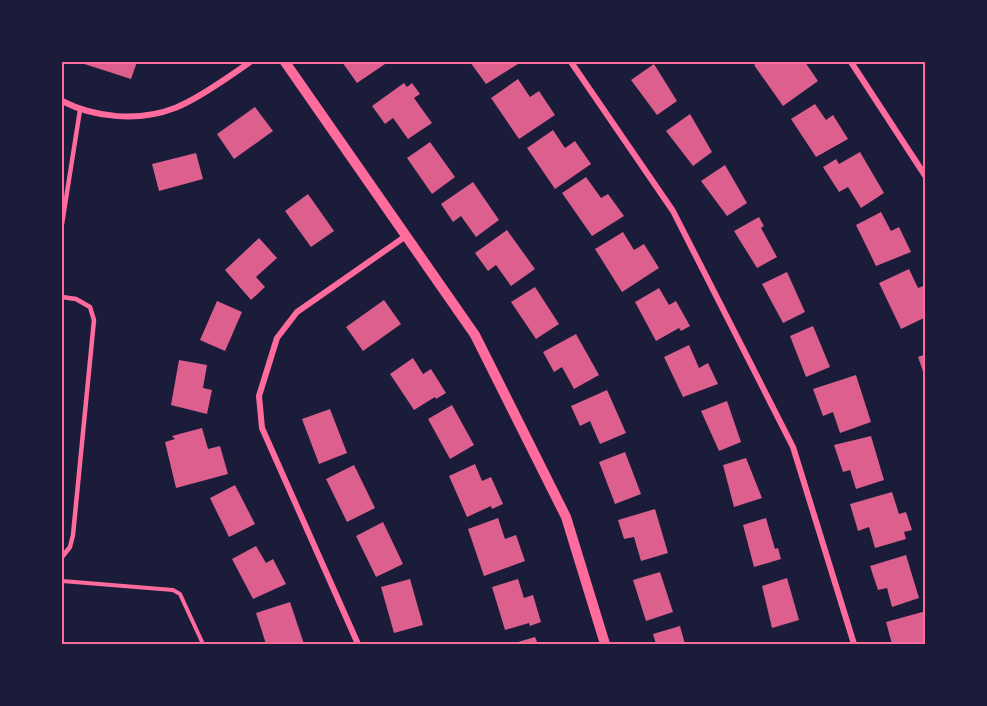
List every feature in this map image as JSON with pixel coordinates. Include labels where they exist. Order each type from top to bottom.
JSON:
[{"type":"street","points":[[62,101],[80,110],[127,117],[174,108],[250,62]]},
{"type":"street","points":[[285,62],[475,335],[566,517],[605,645]]},
{"type":"street","points":[[571,62],[673,211],[793,447],[854,645]]},
{"type":"street","points":[[851,62],[926,177]]},
{"type":"street","points":[[358,645],[262,428],[259,396],[277,338],[297,312],[406,236]]},
{"type":"lane","points":[[62,224],[80,110]]},
{"type":"lane","points":[[62,297],[76,299],[90,307],[94,320],[73,535],[69,548],[62,556]]},
{"type":"path","points":[[62,581],[174,590],[180,594],[203,645]]},
{"type":"building","points":[[78,62],[137,62],[131,79]]},
{"type":"building","points":[[342,62],[388,62],[357,83]]},
{"type":"building","points":[[470,62],[516,62],[518,64],[486,84]]},
{"type":"building","points":[[759,62],[791,62],[793,64],[805,62],[818,81],[783,106],[754,65]]},
{"type":"building","points":[[654,64],[677,101],[657,115],[631,80]]},
{"type":"building","points":[[518,79],[530,97],[539,91],[555,115],[519,139],[491,98]]},
{"type":"building","points":[[404,83],[407,87],[412,83],[420,94],[414,98],[432,123],[408,139],[393,118],[385,124],[372,106]]},
{"type":"building","points":[[815,104],[826,120],[833,115],[848,139],[816,157],[791,119]]},
{"type":"building","points":[[255,107],[273,131],[234,159],[217,134]]},
{"type":"building","points":[[690,114],[712,152],[693,166],[666,131]]},
{"type":"building","points":[[553,130],[565,148],[575,141],[591,164],[555,189],[527,148]]},
{"type":"building","points":[[430,142],[455,177],[432,194],[407,158]]},
{"type":"building","points":[[860,152],[884,193],[861,208],[848,187],[839,192],[823,167],[836,159],[839,164]]},
{"type":"building","points":[[196,153],[203,179],[159,191],[152,164]]},
{"type":"building","points":[[725,165],[747,203],[727,216],[701,181]]},
{"type":"building","points":[[586,177],[601,198],[608,194],[624,216],[592,236],[562,193]]},
{"type":"building","points":[[473,182],[499,220],[476,237],[461,216],[453,222],[441,204]]},
{"type":"building","points":[[308,194],[334,231],[311,247],[285,211]]},
{"type":"building","points":[[881,212],[891,231],[899,227],[911,252],[876,266],[856,225]]},
{"type":"building","points":[[759,217],[764,226],[761,228],[777,257],[757,268],[734,231]]},
{"type":"building","points":[[507,230],[535,269],[511,286],[496,265],[488,271],[475,253]]},
{"type":"building","points":[[623,232],[634,250],[644,244],[659,268],[622,292],[595,249]]},
{"type":"building","points":[[259,238],[277,258],[256,277],[265,287],[251,300],[225,270]]},
{"type":"building","points":[[909,269],[918,288],[926,285],[926,317],[901,329],[879,283]]},
{"type":"building","points":[[787,272],[805,312],[783,323],[762,284]]},
{"type":"building","points":[[535,287],[559,324],[536,339],[511,302]]},
{"type":"building","points":[[659,288],[669,305],[676,301],[690,326],[681,331],[679,328],[656,341],[635,302]]},
{"type":"building","points":[[384,300],[401,324],[363,351],[346,327]]},
{"type":"building","points":[[217,301],[242,312],[225,351],[200,340]]},
{"type":"building","points":[[813,326],[830,367],[806,377],[790,336]]},
{"type":"building","points":[[576,334],[599,375],[574,389],[562,367],[554,372],[543,352]]},
{"type":"building","points":[[689,345],[699,368],[708,363],[718,384],[683,397],[664,357]]},
{"type":"building","points":[[926,354],[926,377],[925,377],[918,357]]},
{"type":"building","points":[[413,358],[423,374],[431,369],[446,393],[414,410],[390,374]]},
{"type":"building","points":[[179,360],[207,365],[203,388],[212,390],[207,414],[171,405]]},
{"type":"building","points":[[856,375],[871,422],[840,433],[833,412],[823,416],[813,389]]},
{"type":"building","points":[[607,390],[626,433],[600,444],[590,421],[580,426],[571,406]]},
{"type":"building","points":[[727,401],[741,442],[719,451],[701,411]]},
{"type":"building","points":[[452,405],[474,445],[450,459],[428,419]]},
{"type":"building","points":[[330,409],[347,453],[319,464],[302,419]]},
{"type":"building","points":[[202,428],[208,449],[220,446],[228,474],[176,488],[165,442],[175,439],[172,436]]},
{"type":"building","points":[[871,436],[884,480],[856,489],[850,470],[843,472],[834,445]]},
{"type":"building","points":[[625,452],[641,494],[615,504],[599,462]]},
{"type":"building","points":[[746,458],[762,498],[734,507],[723,465]]},
{"type":"building","points":[[475,464],[482,481],[491,477],[503,504],[492,509],[491,506],[467,517],[449,476]]},
{"type":"building","points":[[354,465],[375,508],[347,522],[326,479]]},
{"type":"building","points":[[235,485],[255,524],[229,537],[210,498]]},
{"type":"building","points":[[892,492],[899,514],[906,512],[912,530],[904,532],[906,539],[875,548],[869,527],[858,531],[850,504]]},
{"type":"building","points":[[655,509],[668,553],[641,561],[634,537],[624,539],[618,520]]},
{"type":"building","points":[[498,518],[505,539],[516,535],[525,561],[484,576],[468,529]]},
{"type":"building","points":[[766,518],[775,549],[778,548],[781,559],[754,567],[743,525]]},
{"type":"building","points":[[383,522],[403,564],[376,577],[356,536]]},
{"type":"building","points":[[256,546],[266,563],[273,559],[286,584],[253,599],[232,559]]},
{"type":"building","points":[[906,555],[919,598],[892,607],[887,588],[878,590],[870,566]]},
{"type":"building","points":[[660,572],[673,612],[646,621],[633,580]]},
{"type":"building","points":[[787,578],[799,620],[772,628],[762,586]]},
{"type":"building","points":[[410,579],[423,625],[394,633],[381,587]]},
{"type":"building","points":[[518,579],[524,598],[533,595],[541,622],[505,630],[492,587]]},
{"type":"building","points":[[290,602],[304,644],[266,644],[256,613]]},
{"type":"building","points":[[926,611],[926,644],[892,644],[886,622]]},
{"type":"building","points":[[680,626],[685,644],[656,644],[653,634]]},
{"type":"building","points":[[535,637],[538,644],[511,644]]}]
